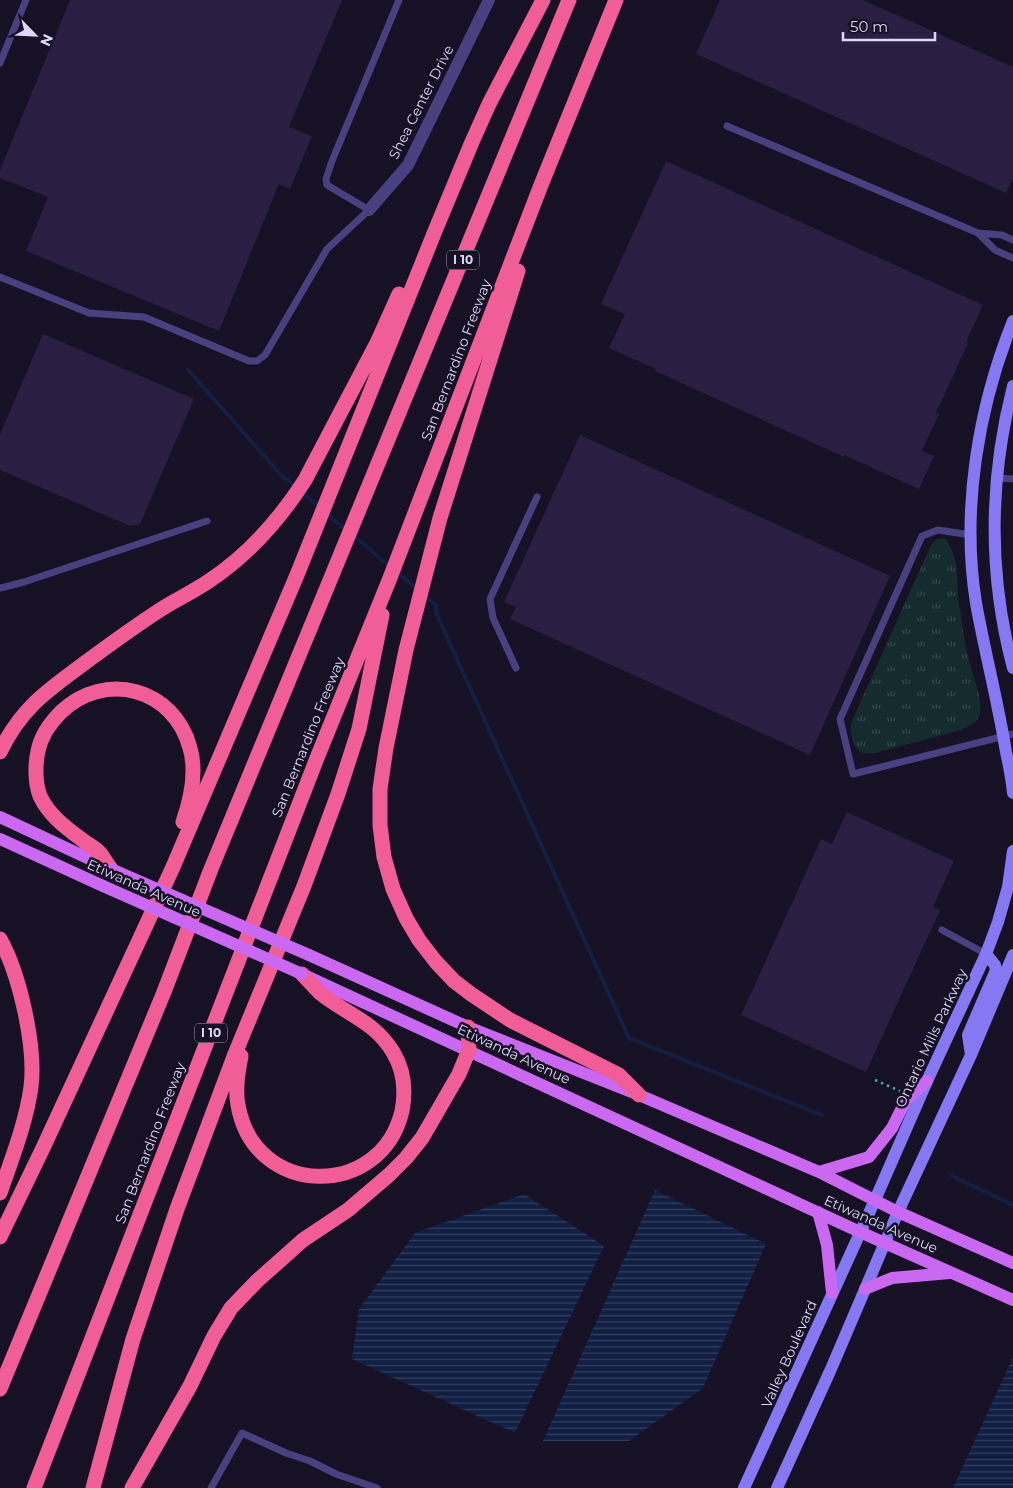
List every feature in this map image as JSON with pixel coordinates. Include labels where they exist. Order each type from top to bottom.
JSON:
[{"type":"highway","points":[[0,1237],[43,1148],[163,886],[260,664],[438,222],[489,104],[543,0]]},
{"type":"highway","name":"I 10","points":[[0,1389],[160,1001],[211,868],[570,0]]},
{"type":"highway","name":"San Bernardino Freeway","points":[[34,1488],[317,758],[390,578],[541,185],[616,0]]},
{"type":"highway","points":[[0,752],[17,722],[35,700],[118,638],[164,607],[208,582],[256,543],[293,498],[305,480],[377,343],[447,182],[476,121],[489,104]]},
{"type":"highway","points":[[541,185],[538,214],[504,312],[440,518],[424,577],[399,681],[386,748],[380,789],[380,825],[384,857],[399,904],[419,940],[436,962],[470,994],[510,1020],[619,1075],[638,1096]]},
{"type":"highway","points":[[93,1488],[133,1339],[154,1275],[235,1054],[304,886],[338,794],[359,729],[390,578]]},
{"type":"highway","points":[[111,869],[99,852],[54,816],[47,808],[40,795],[36,762],[40,742],[45,732],[68,706],[90,693],[117,689],[137,691],[168,710],[185,734],[190,748],[193,768],[192,783],[186,813],[164,870],[163,886]]},
{"type":"highway","points":[[0,939],[14,972],[24,1006],[32,1060],[31,1085],[20,1136],[0,1193]]},
{"type":"highway","points":[[256,1004],[241,1058],[237,1083],[238,1105],[244,1126],[253,1144],[278,1166],[300,1174],[330,1175],[348,1171],[363,1164],[384,1146],[398,1124],[404,1092],[400,1067],[386,1042],[372,1027],[320,992],[302,974]]},
{"type":"highway","points":[[132,1488],[190,1386],[214,1336],[231,1308],[257,1281],[303,1240],[348,1210],[390,1175],[422,1138],[450,1091],[469,1050],[468,1027]]},
{"type":"main road","points":[[1013,321],[992,382],[982,421],[975,471],[971,536],[973,582],[1008,735],[1013,793]]},
{"type":"main road","points":[[1013,386],[1002,434],[993,520],[997,585],[1005,636],[1013,668]]},
{"type":"main road","name":"Etiwanda Avenue","points":[[0,817],[111,869],[468,1027],[819,1172],[898,1212],[1013,1263]]},
{"type":"main road","name":"Etiwanda Avenue","points":[[0,839],[302,974],[860,1232],[1013,1300]]},
{"type":"main road","name":"Ontario Mills Parkway","points":[[860,1232],[926,1081],[986,954],[998,922],[1008,886],[1013,851]]},
{"type":"main road","points":[[971,1054],[968,1035],[996,970],[995,965],[986,954]]},
{"type":"main road","points":[[777,1488],[898,1212],[971,1054],[1013,955]]},
{"type":"main road","points":[[819,1172],[869,1157],[892,1128],[906,1100],[926,1081]]},
{"type":"main road","points":[[818,1212],[827,1245],[832,1293]]},
{"type":"main road","name":"Valley Boulevard","points":[[744,1488],[860,1232]]},
{"type":"main road","points":[[865,1289],[892,1278],[952,1272]]},
{"type":"street","name":"Shea Center Drive","points":[[369,210],[408,165],[489,0]]},
{"type":"lane","points":[[0,64],[26,0]]},
{"type":"lane","points":[[0,277],[89,313],[144,317],[249,361],[257,361],[268,351],[327,249],[369,210],[327,184],[326,179],[399,0]]},
{"type":"lane","points":[[727,126],[978,233],[1002,235],[1013,240]]},
{"type":"lane","points":[[978,233],[994,250],[1013,258]]},
{"type":"lane","points":[[996,478],[1013,479]]},
{"type":"lane","points":[[516,668],[493,618],[490,599],[537,497]]},
{"type":"lane","points":[[0,588],[24,582],[207,521]]},
{"type":"lane","points":[[971,536],[938,530],[922,536],[840,719],[853,774],[1008,735]]},
{"type":"lane","points":[[942,930],[986,954]]},
{"type":"lane","points":[[211,1488],[242,1433],[286,1453],[310,1461],[336,1474],[378,1488]]},
{"type":"path","points":[[875,1080],[901,1092]]},
{"type":"green space","points":[[943,538],[947,540],[952,550],[956,564],[964,639],[980,700],[978,719],[961,730],[875,753],[867,754],[861,752],[852,741],[852,721],[931,545],[937,539]]},
{"type":"water","points":[[655,1190],[766,1244],[703,1388],[629,1441],[543,1441]]},
{"type":"water","points":[[524,1194],[604,1246],[515,1433],[352,1359],[359,1309],[415,1233]]},
{"type":"water","points":[[1013,1357],[1013,1488],[953,1488]]},
{"type":"building","points":[[70,0],[342,0],[289,127],[312,136],[290,189],[279,184],[219,331],[26,251],[48,197],[0,178],[0,170]]},
{"type":"building","points":[[720,0],[863,0],[1013,67],[1013,178],[1006,193],[696,54]]},
{"type":"building","points":[[666,161],[983,305],[936,413],[939,414],[922,451],[934,456],[919,489],[844,455],[844,457],[655,371],[656,369],[609,348],[625,314],[601,304]]},
{"type":"building","points":[[43,334],[194,399],[140,524],[130,526],[0,470],[0,434]]},
{"type":"building","points":[[580,435],[890,576],[810,755],[510,619],[516,607],[504,602]]},
{"type":"building","points":[[847,812],[954,861],[933,907],[940,910],[866,1072],[741,1015],[821,839],[832,844]]},
{"type":"waterway","points":[[188,370],[281,475],[296,487]]},
{"type":"waterway","points":[[301,492],[321,508]]},
{"type":"waterway","points":[[326,513],[347,531]]},
{"type":"waterway","points":[[353,535],[389,566]]},
{"type":"waterway","points":[[397,572],[418,590]]},
{"type":"waterway","points":[[423,595],[436,605],[437,615],[629,1038],[822,1115]]},
{"type":"waterway","points":[[952,1176],[1013,1205]]}]
